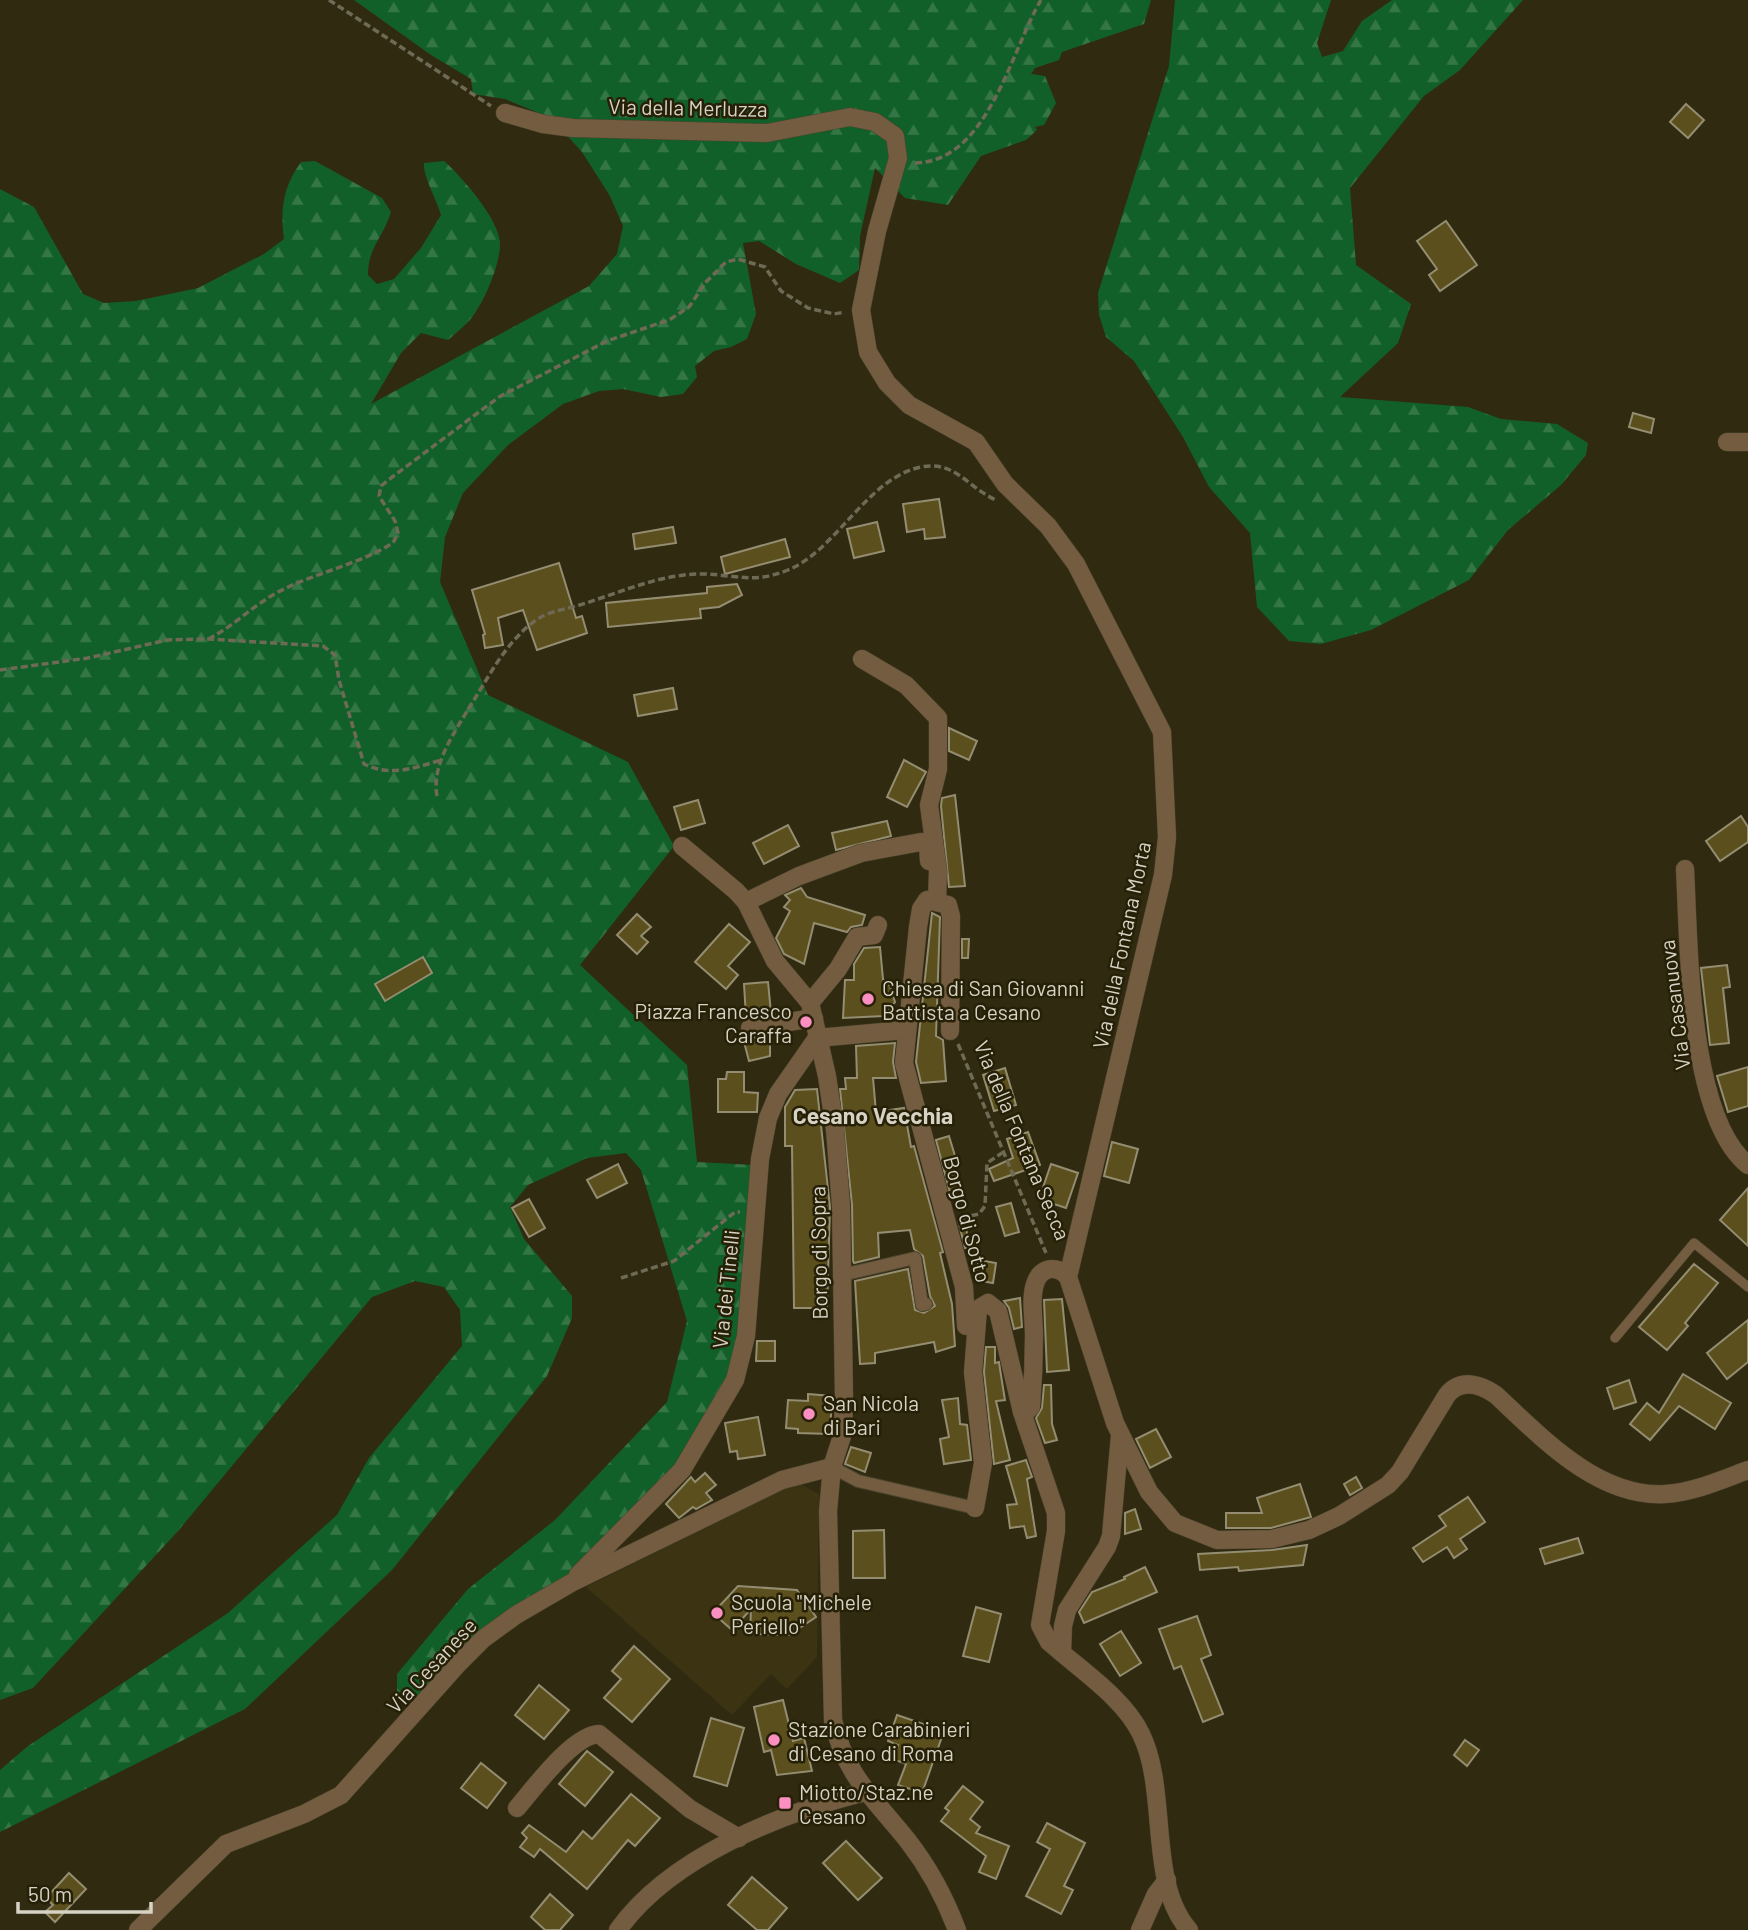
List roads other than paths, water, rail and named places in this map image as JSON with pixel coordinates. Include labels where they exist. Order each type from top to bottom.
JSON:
[{"type":"street","name":"Via della Merluzza","points":[[505,113],[543,124],[573,128],[767,133],[855,117],[875,122],[890,130],[898,144],[897,164],[877,231],[861,310]]},
{"type":"street","name":"Via della Fontana Morta","points":[[861,310],[868,352],[895,393],[913,408],[976,442],[1005,484],[1062,543],[1163,738],[1167,836],[1163,874],[1060,1272]]},
{"type":"street","points":[[1727,442],[1748,442]]},
{"type":"street","points":[[862,659],[906,685],[938,718],[938,769],[929,805],[937,860],[932,901]]},
{"type":"street","points":[[746,902],[799,876],[861,853],[921,842],[929,851],[932,901]]},
{"type":"street","points":[[682,846],[720,875],[746,902],[775,961],[812,1011],[817,1038],[905,1030]]},
{"type":"street","name":"Via Casanuova","points":[[1685,869],[1695,1027],[1703,1069],[1722,1129],[1737,1156],[1748,1165]]},
{"type":"street","name":"Borgo di Sotto","points":[[932,901],[920,914],[905,1030],[904,1063],[958,1298],[964,1366],[973,1372],[982,1463],[975,1507]]},
{"type":"street","name":"Via della Fontana Secca","points":[[932,901],[948,905],[951,916],[950,1031]]},
{"type":"street","points":[[750,1028],[812,1011],[857,937],[874,935],[878,925]]},
{"type":"street","name":"Via dei Tinelli","points":[[571,1583],[606,1545],[670,1485],[694,1453],[724,1403],[743,1353],[760,1158],[769,1111],[817,1038]]},
{"type":"street","name":"Borgo di Sopra","points":[[817,1038],[835,1130],[842,1275],[844,1425],[832,1467],[828,1511],[831,1707],[843,1757],[865,1792],[924,1863],[957,1930]]},
{"type":"street","points":[[842,1275],[915,1258],[922,1305],[926,1304]]},
{"type":"street","points":[[1022,1412],[1031,1407],[1034,1286],[1042,1273],[1060,1272],[1078,1315],[1119,1435],[1149,1492],[1169,1517],[1194,1533],[1228,1541],[1272,1539],[1309,1530],[1377,1493],[1400,1472],[1447,1395],[1462,1385],[1489,1390],[1572,1461],[1603,1479],[1635,1491],[1662,1494],[1686,1491],[1748,1470]]},
{"type":"street","points":[[973,1372],[978,1309],[985,1303],[992,1303],[999,1313],[1022,1412],[1052,1495],[1056,1523],[1040,1625],[1044,1636],[1122,1709],[1142,1736],[1154,1778],[1167,1880],[1176,1911],[1189,1930]]},
{"type":"street","points":[[1062,1653],[1065,1616],[1111,1536],[1119,1435]]},
{"type":"street","points":[[832,1467],[858,1481],[975,1507]]},
{"type":"street","name":"Via Cesanese","points":[[138,1930],[226,1844],[304,1814],[341,1795],[483,1639],[516,1615],[571,1583],[782,1480],[832,1467]]},
{"type":"street","points":[[517,1808],[567,1752],[585,1738],[599,1734],[690,1809],[739,1838]]},
{"type":"street","points":[[618,1930],[659,1887],[739,1838],[817,1805],[865,1792]]},
{"type":"street","points":[[1140,1930],[1156,1894],[1167,1880]]},
{"type":"lane","points":[[1615,1338],[1694,1244],[1748,1287]]},
{"type":"place","name":"Chiesa di San Giovanni Battista a Cesano","points":[[868,999]]},
{"type":"place","name":"Piazza Francesco Caraffa","points":[[806,1022]]},
{"type":"place","name":"San Nicola di Bari","points":[[809,1414]]},
{"type":"place","name":"Scuola \"Michele Periello\"","points":[[717,1613]]},
{"type":"place","name":"Stazione Carabinieri di Cesano di Roma","points":[[774,1740]]},
{"type":"place","name":"Miotto/Staz.ne Cesano","points":[[785,1803]]},
{"type":"district","name":"Cesano Vecchia","points":[[873,1115]]}]
